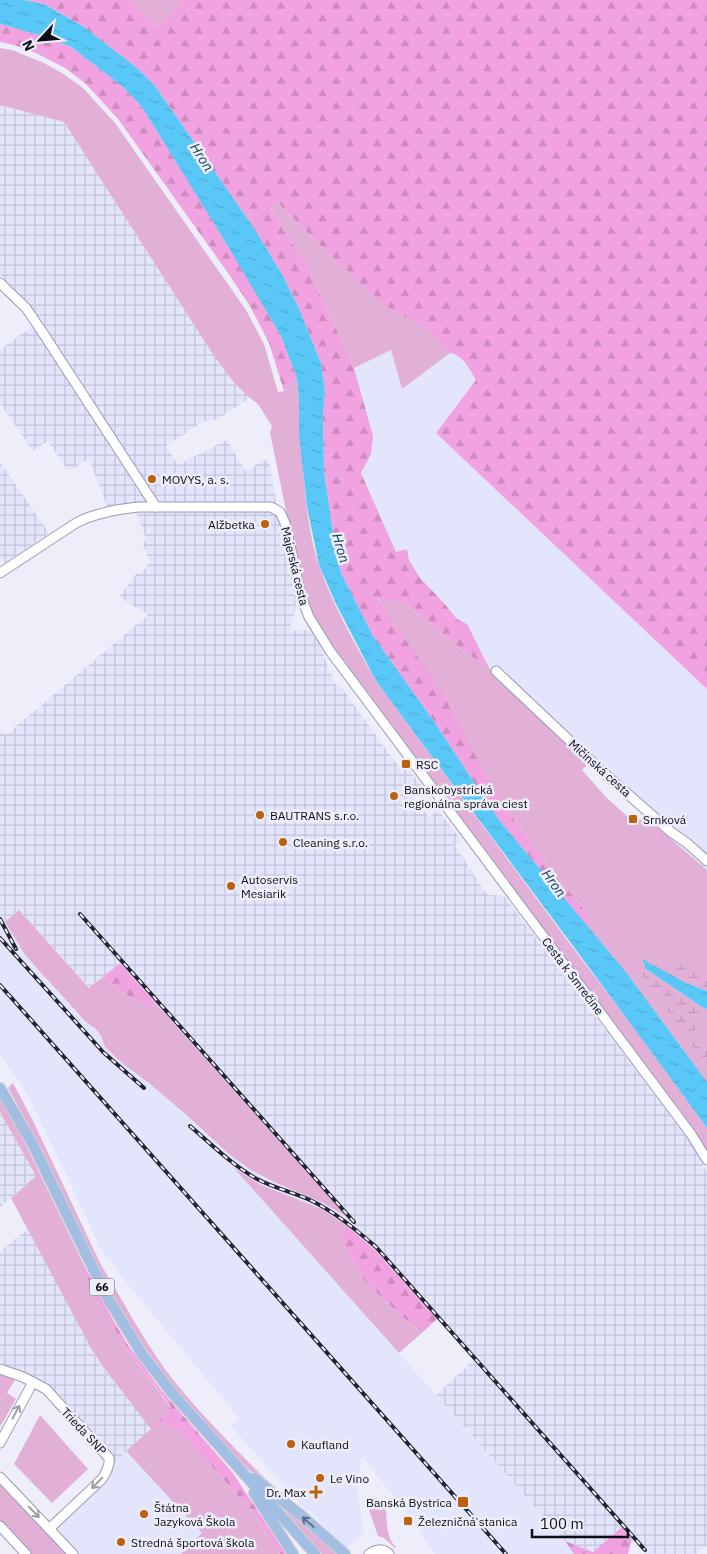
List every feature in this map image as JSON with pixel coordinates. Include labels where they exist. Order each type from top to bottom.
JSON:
[{"type":"main road","name":"66","points":[[0,1088],[32,1143],[97,1276],[130,1336],[162,1382],[315,1554]]},
{"type":"main road","points":[[236,1465],[293,1554]]},
{"type":"main road","points":[[236,1465],[274,1493],[345,1554]]},
{"type":"street","points":[[0,283],[26,308],[156,507]]},
{"type":"street","name":"Majerská cesta","points":[[0,573],[80,520],[133,507],[276,508],[285,523],[300,596],[313,624],[348,678],[436,794]]},
{"type":"street","name":"Mičinská cesta","points":[[496,671],[598,767],[707,862]]},
{"type":"street","name":"Cesta k Smrečine","points":[[436,794],[691,1134],[707,1160]]},
{"type":"street","name":"Trieda SNP","points":[[0,1369],[46,1389],[109,1458],[107,1470],[102,1479],[49,1529]]},
{"type":"street","points":[[0,1443],[33,1382]]},
{"type":"street","points":[[0,1477],[73,1554]]},
{"type":"street","points":[[0,1526],[26,1554]]},
{"type":"street","points":[[368,1554],[380,1550],[389,1554]]},
{"type":"shaded area","points":[[0,105],[64,122],[214,356],[235,384],[250,398],[216,420],[202,422],[166,446],[178,465],[227,440],[246,472],[263,460],[269,461],[296,603],[293,621],[290,625],[293,631],[311,631],[321,648],[333,681],[337,686],[341,687],[401,770],[403,772],[407,768],[424,788],[413,798],[429,817],[438,810],[461,840],[455,845],[485,892],[489,895],[504,896],[689,1141],[707,1172],[707,1545],[697,1554],[646,1554],[622,1527],[593,1552],[565,1541],[436,1395],[474,1360],[120,963],[90,988],[19,910],[0,927],[0,729],[6,735],[148,615],[119,597],[137,573],[140,575],[150,562],[143,544],[146,539],[132,501],[108,509],[89,459],[68,471],[48,441],[33,451],[0,403],[0,350],[34,325],[0,274]]},
{"type":"shaded area","points":[[391,350],[402,389],[450,353],[455,354],[466,364],[476,380],[436,433],[707,689],[707,870],[649,820],[489,668],[467,624],[457,619],[420,578],[409,560],[396,552],[361,473],[371,454],[354,368]]},
{"type":"shaded area","points":[[0,462],[49,533],[5,563],[0,557]]},
{"type":"shaded area","points":[[5,922],[25,955],[86,1022],[96,1029],[105,1047],[122,1063],[149,1083],[230,1155],[251,1170],[323,1203],[347,1217],[375,1250],[346,1225],[322,1209],[261,1185],[235,1169],[565,1541],[574,1554],[435,1554],[410,1516],[362,1457],[357,1489],[364,1533],[345,1549],[311,1512],[305,1509],[231,1426],[239,1418],[100,1248],[26,1092],[0,1054],[0,927]]},
{"type":"shaded area","points":[[0,1112],[36,1176],[0,1207]]},
{"type":"shaded area","points":[[28,1229],[102,1367],[152,1429],[126,1451],[111,1467],[111,1454],[48,1387],[38,1378],[1,1363],[0,1251]]},
{"type":"shaded area","points":[[126,1451],[202,1533],[181,1554],[67,1554],[49,1535],[104,1484],[111,1467]]},
{"type":"green space","points":[[24,0],[129,0],[158,27],[180,3],[179,0],[707,0],[707,689],[436,433],[476,380],[462,360],[455,354],[450,353],[426,328],[384,305],[279,204],[271,207],[272,212],[307,266],[354,368],[373,436],[371,454],[361,473],[396,552],[407,549],[409,560],[420,578],[457,619],[467,624],[489,668],[462,650],[404,602],[377,598],[443,693],[477,759],[506,809],[545,862],[591,918],[589,928],[499,820],[433,720],[373,636],[342,575],[337,559],[324,471],[323,416],[325,391],[321,363],[300,311],[283,276],[254,228],[155,86],[137,68],[84,27],[44,4]]},
{"type":"green space","points":[[129,0],[179,0],[181,3],[158,27]]},
{"type":"green space","points":[[0,24],[53,39],[71,47],[122,86],[142,107],[227,243],[281,336],[297,377],[284,391],[269,343],[250,306],[118,119],[86,84],[65,68],[36,53],[0,42]]},
{"type":"green space","points":[[0,48],[12,50],[44,63],[62,73],[83,88],[115,123],[246,310],[264,344],[278,392],[284,391],[297,377],[306,497],[313,543],[325,580],[352,639],[376,681],[707,1128],[707,1154],[393,732],[375,703],[357,679],[339,660],[314,618],[302,588],[270,433],[272,426],[258,404],[235,384],[214,356],[64,122],[0,105]]},
{"type":"green space","points":[[279,204],[326,251],[384,304],[426,328],[450,353],[402,389],[391,350],[354,368],[307,266],[272,212],[271,207]]},
{"type":"green space","points":[[377,597],[404,602],[462,650],[489,668],[589,763],[582,770],[606,797],[630,819],[649,820],[707,870],[707,991],[686,983],[642,960],[646,969],[707,1009],[707,1082],[626,972],[589,928],[591,918],[545,862],[506,809]]},
{"type":"green space","points":[[19,910],[89,988],[104,976],[116,988],[129,996],[159,1007],[347,1217],[323,1203],[251,1170],[230,1155],[149,1083],[122,1063],[105,1047],[96,1029],[86,1022],[25,955],[5,922]]},
{"type":"green space","points":[[633,957],[636,957],[643,963],[646,970],[707,1011],[707,1013],[698,1017],[688,1018],[681,1029],[645,979]]},
{"type":"green space","points":[[658,961],[698,967],[707,976],[707,988],[688,981],[654,963]]},
{"type":"green space","points":[[120,963],[159,1007],[129,996],[116,988],[104,976]]},
{"type":"green space","points":[[693,1021],[696,1024],[694,1028],[695,1034],[707,1045],[707,1064],[682,1031]]},
{"type":"green space","points":[[13,1083],[100,1263],[156,1357],[178,1386],[204,1415],[286,1500],[242,1464],[178,1392],[137,1337],[105,1282],[44,1154],[8,1088]]},
{"type":"green space","points":[[0,1099],[22,1137],[85,1267],[82,1267],[123,1344],[171,1408],[153,1428],[165,1423],[179,1430],[251,1510],[280,1554],[181,1554],[202,1533],[126,1451],[151,1429],[92,1350],[11,1198],[36,1176],[0,1112]]},
{"type":"green space","points":[[233,1167],[261,1185],[322,1209],[346,1225],[340,1239],[366,1283],[404,1318],[423,1332],[399,1353]]},
{"type":"green space","points":[[346,1225],[375,1250],[437,1319],[423,1332],[404,1318],[366,1283],[340,1239]]},
{"type":"green space","points":[[81,1267],[85,1267],[128,1345],[161,1390],[233,1473],[286,1554],[280,1554],[251,1510],[179,1430],[165,1423],[152,1429],[171,1407],[123,1344]]},
{"type":"green space","points":[[0,1373],[15,1380],[7,1393],[16,1399],[0,1427]]},
{"type":"green space","points":[[40,1415],[88,1469],[52,1503],[14,1464]]},
{"type":"green space","points":[[0,1483],[67,1554],[29,1554],[0,1523]]},
{"type":"green space","points":[[373,1498],[380,1499],[384,1503],[389,1535],[395,1548],[384,1538],[378,1536],[368,1507],[368,1503]]},
{"type":"green space","points":[[281,1505],[340,1554],[322,1554]]},
{"type":"green space","points":[[622,1527],[632,1539],[628,1554],[574,1554],[565,1541],[593,1552]]},
{"type":"water","name":"Hron","points":[[0,0],[24,0],[44,4],[84,27],[137,68],[155,86],[254,228],[283,276],[300,311],[321,363],[325,391],[323,416],[324,471],[337,559],[342,575],[373,636],[433,720],[499,820],[626,972],[707,1082],[707,1128],[376,681],[336,604],[319,565],[307,507],[299,434],[297,378],[281,336],[142,107],[122,86],[71,47],[53,39],[0,24]]},
{"type":"water","points":[[642,959],[686,983],[707,991],[707,1009],[646,969]]},
{"type":"railway","points":[[80,914],[354,1222]]},
{"type":"railway","points":[[0,919],[16,949]]},
{"type":"railway","points":[[0,938],[103,1052],[144,1088]]},
{"type":"railway","points":[[0,985],[506,1554]]},
{"type":"railway","points":[[190,1126],[222,1154],[257,1179],[304,1197],[328,1210],[376,1247],[645,1550]]},
{"type":"place","name":"MOVYS, a. s.","points":[[152,479]]},
{"type":"place","name":"Alžbetka","points":[[265,524]]},
{"type":"place","name":"RSC","points":[[406,764]]},
{"type":"place","name":"Banskobystrická regionálna správa ciest","points":[[394,796]]},
{"type":"place","name":"BAUTRANS s.r.o.","points":[[260,815]]},
{"type":"place","name":"Srnková","points":[[633,819]]},
{"type":"place","name":"Cleaning s.r.o.","points":[[283,842]]},
{"type":"place","name":"Autoservis Mesiarik","points":[[231,886]]},
{"type":"place","name":"Kaufland","points":[[291,1444]]},
{"type":"place","name":"Le Vino","points":[[320,1478]]},
{"type":"place","name":"Dr. Max","points":[[316,1492]]},
{"type":"place","name":"Banská Bystrica","points":[[463,1502]]},
{"type":"place","name":"Štátna Jazyková Škola","points":[[144,1514]]},
{"type":"place","name":"Železničná stanica","points":[[408,1521]]},
{"type":"place","name":"Stredná športová škola","points":[[121,1542]]}]
